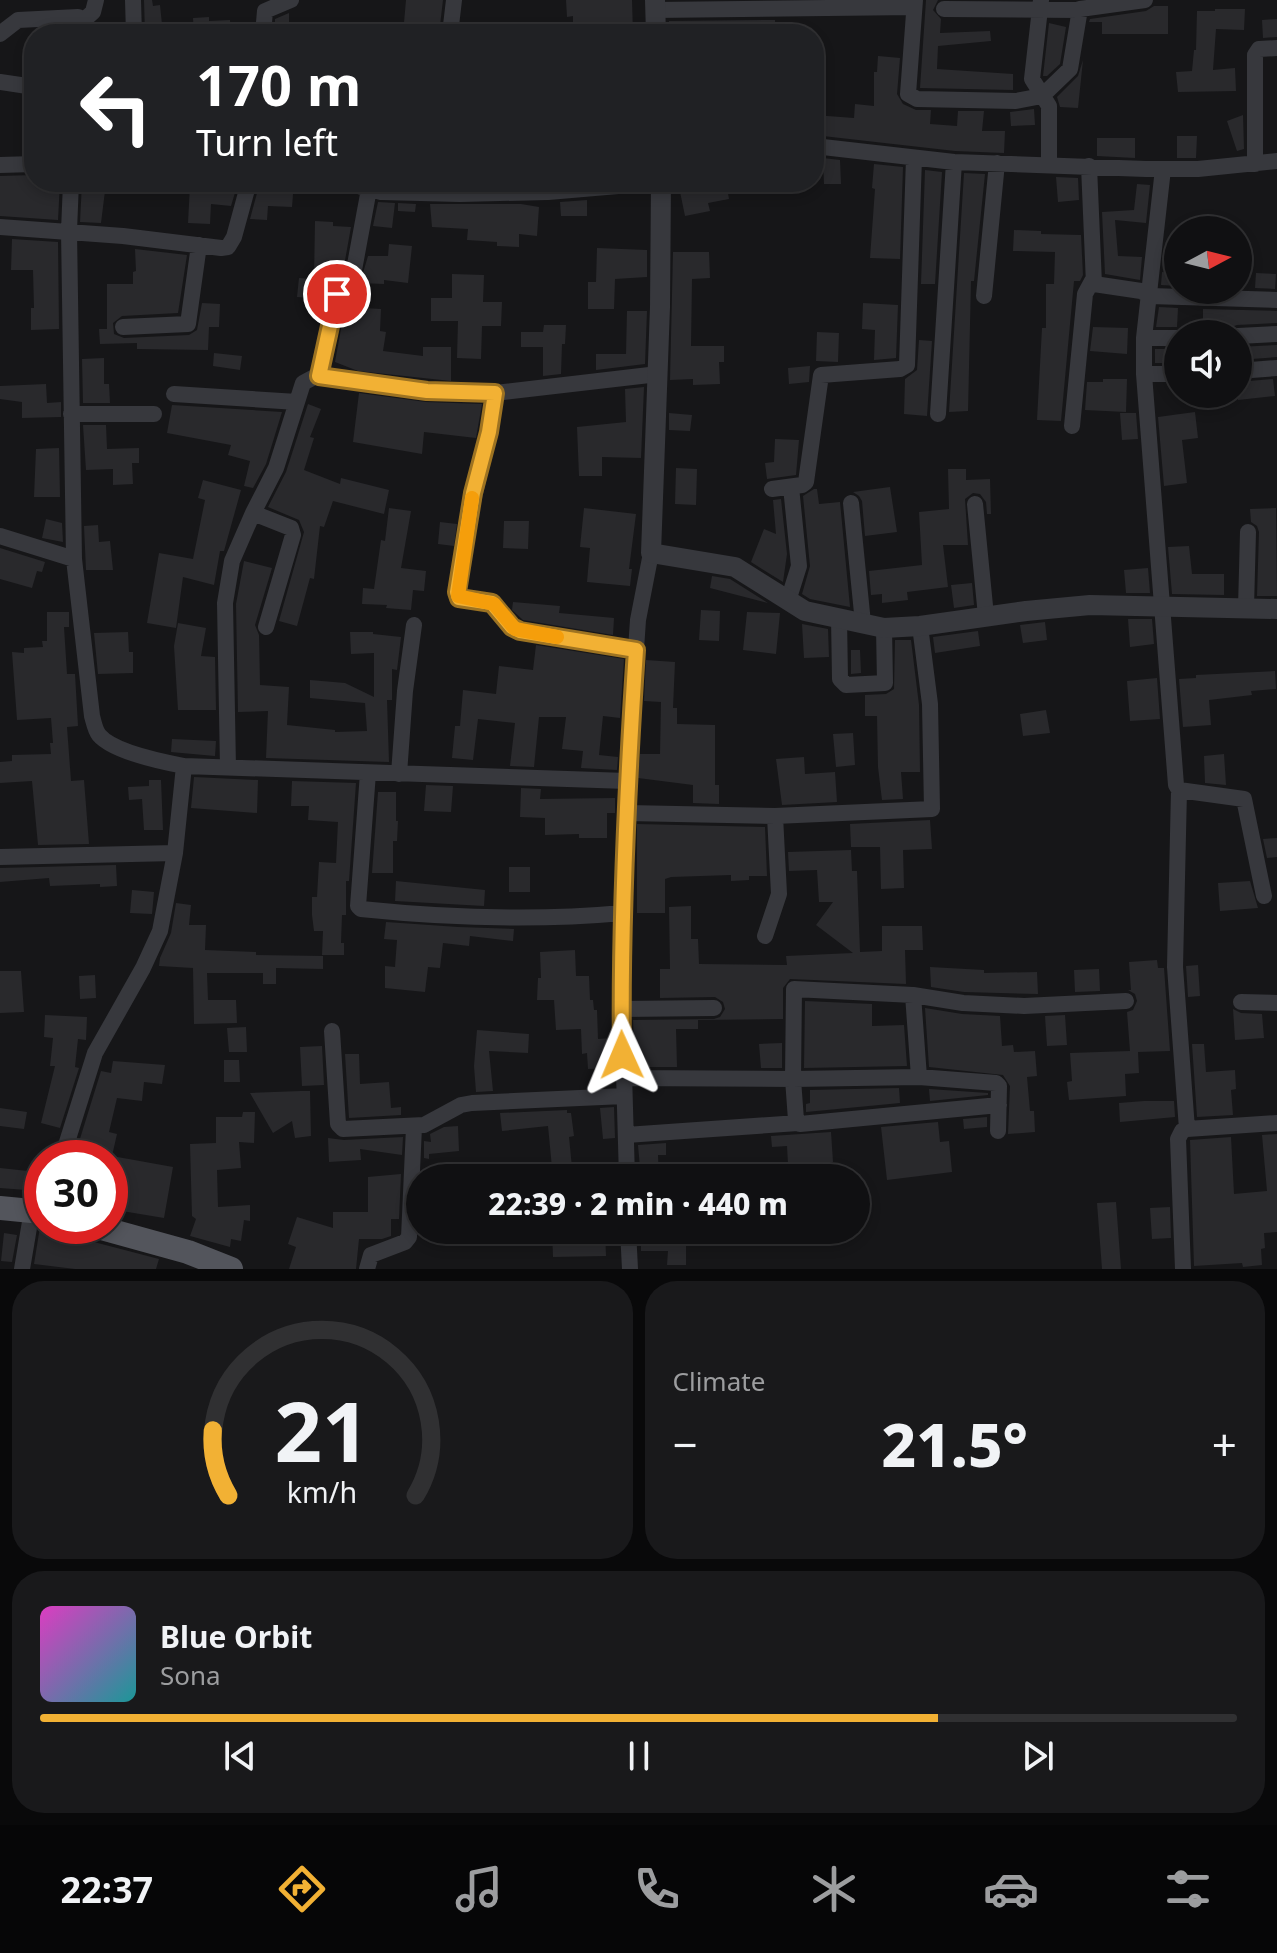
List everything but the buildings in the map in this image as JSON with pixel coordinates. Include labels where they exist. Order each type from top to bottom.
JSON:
[{"type":"main road","points":[[0,1208],[24,1210]]},
{"type":"main road","points":[[128,1235],[188,1252],[231,1269]]},
{"type":"street","points":[[86,24],[96,0]]},
{"type":"street","points":[[133,0],[134,24]]},
{"type":"street","points":[[264,24],[265,11],[291,0]]},
{"type":"street","points":[[451,24],[454,0]]},
{"type":"street","points":[[944,9],[1040,4],[1079,10],[1145,0]]},
{"type":"street","points":[[655,5],[915,3],[907,90],[911,97],[1016,101],[1042,96],[1070,69],[1079,10]]},
{"type":"street","points":[[1040,4],[1032,76],[1033,83],[1049,107],[1049,165]]},
{"type":"street","points":[[0,34],[21,20],[78,17],[82,24]]},
{"type":"street","points":[[1255,164],[1255,55],[1259,49],[1277,48]]},
{"type":"street","points":[[0,82],[24,86]]},
{"type":"street","points":[[824,147],[954,162],[1163,169],[1277,161]]},
{"type":"street","points":[[772,489],[805,484],[808,479],[821,375],[900,369],[907,365],[914,158]]},
{"type":"street","points":[[938,414],[954,162]]},
{"type":"street","points":[[984,296],[997,163]]},
{"type":"street","points":[[0,165],[24,164]]},
{"type":"street","points":[[1072,426],[1085,294],[1092,281],[1089,166]]},
{"type":"street","points":[[1163,169],[1144,338],[1144,374],[1174,767],[1179,790],[1175,967],[1187,1129]]},
{"type":"street","points":[[71,192],[74,559],[96,732],[124,749],[184,766],[627,781]]},
{"type":"street","points":[[0,227],[69,231],[221,248],[231,243],[246,192]]},
{"type":"street","points":[[319,376],[336,297],[354,270],[368,192]]},
{"type":"street","points":[[627,1164],[621,1009],[627,781],[638,620],[651,553],[663,192]]},
{"type":"street","points":[[123,327],[188,324],[199,245]]},
{"type":"street","points":[[1092,281],[1150,296],[1277,300]]},
{"type":"street","points":[[1252,335],[1277,334]]},
{"type":"street","points":[[1144,338],[1164,338]]},
{"type":"street","points":[[1252,370],[1277,368]]},
{"type":"street","points":[[228,767],[225,603],[232,561],[276,468],[304,381],[319,376],[427,391],[495,393],[658,374]]},
{"type":"street","points":[[1144,374],[1164,374]]},
{"type":"street","points":[[495,393],[489,432],[473,493],[458,596],[492,603],[512,627],[520,631],[636,650]]},
{"type":"street","points":[[174,394],[297,402]]},
{"type":"street","points":[[71,414],[154,414]]},
{"type":"street","points":[[788,601],[799,566],[791,487]]},
{"type":"street","points":[[851,503],[863,623]]},
{"type":"street","points":[[975,504],[986,616]]},
{"type":"street","points":[[253,513],[291,528],[293,535],[266,627]]},
{"type":"street","points":[[1246,608],[1248,532]]},
{"type":"street","points":[[0,536],[74,559]]},
{"type":"street","points":[[651,553],[735,567],[805,611],[884,628],[1090,605],[1277,609]]},
{"type":"street","points":[[839,618],[840,679],[846,685],[885,683],[884,628]]},
{"type":"street","points":[[399,774],[414,625]]},
{"type":"street","points":[[627,813],[775,816],[933,808],[930,704],[920,626]]},
{"type":"street","points":[[68,1140],[95,1053],[156,942],[175,853],[184,766]]},
{"type":"street","points":[[368,773],[358,906],[361,909],[415,915],[545,919],[623,913]]},
{"type":"street","points":[[1179,790],[1244,799],[1264,896]]},
{"type":"street","points":[[765,936],[779,894],[775,816]]},
{"type":"street","points":[[0,857],[175,853]]},
{"type":"street","points":[[798,1123],[793,1079],[794,989],[913,995],[963,1003],[1024,1006],[1126,1001]]},
{"type":"street","points":[[913,995],[919,1077]]},
{"type":"street","points":[[1241,1002],[1277,1003]]},
{"type":"street","points":[[621,1009],[714,1008]]},
{"type":"street","points":[[332,1031],[340,1128],[414,1127],[429,1124],[461,1105],[472,1103],[624,1096]]},
{"type":"street","points":[[623,1078],[919,1077],[996,1083],[999,1086],[998,1131]]},
{"type":"street","points":[[626,1135],[999,1105]]},
{"type":"street","points":[[1183,1269],[1178,1139],[1182,1131],[1277,1123]]},
{"type":"street","points":[[367,1269],[371,1255],[405,1242],[409,1237],[414,1127]]},
{"type":"street","points":[[22,1269],[28,1244]]},
{"type":"street","points":[[629,1244],[630,1269]]},
{"type":"slow traffic","points":[[472,498],[457,592],[459,598],[491,602],[515,629],[557,637]]},
{"type":"route","points":[[337,294],[319,376],[427,391],[495,393],[489,432],[473,493],[457,592],[459,598],[492,603],[512,627],[520,631],[636,650],[627,781],[621,968],[622,1055]]}]
